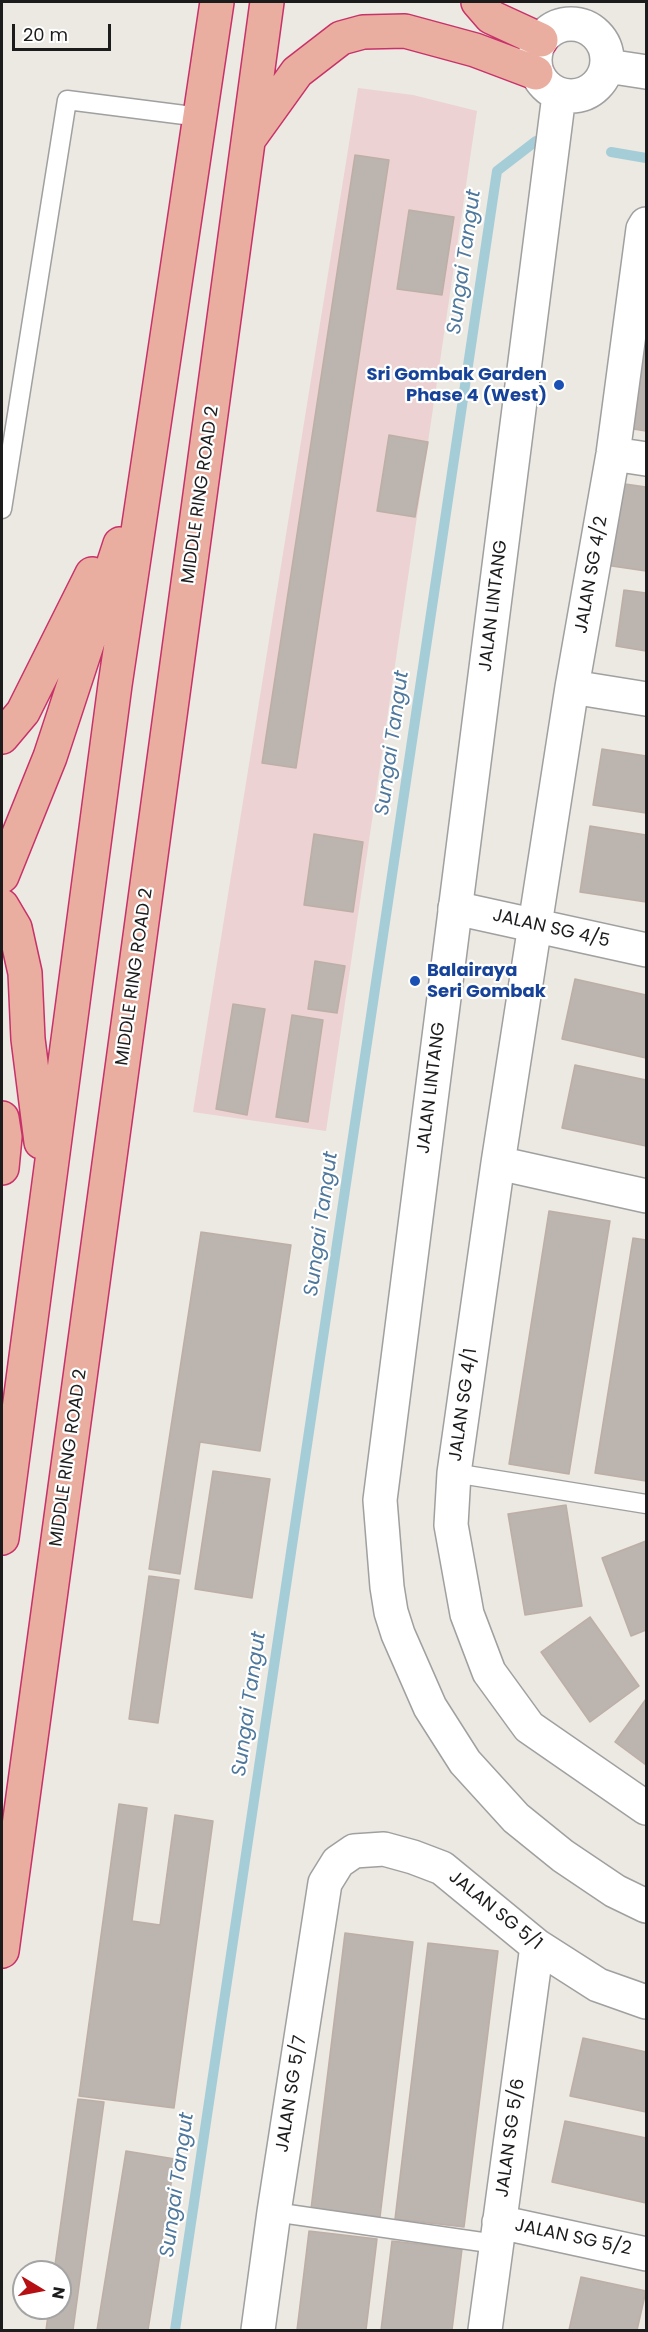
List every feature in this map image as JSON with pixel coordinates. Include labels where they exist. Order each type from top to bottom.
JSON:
[{"type":"highway","points":[[2,1538],[47,1189],[146,466],[217,2]]},
{"type":"highway","name":"MIDDLE RING ROAD 2","points":[[2,1951],[267,2]]},
{"type":"highway","points":[[478,2],[491,17],[541,39]]},
{"type":"highway","points":[[250,139],[297,72],[341,38],[363,32],[405,31],[475,50],[548,84]]},
{"type":"highway","points":[[2,737],[23,712],[146,466]]},
{"type":"highway","points":[[2,876],[50,757],[146,466]]},
{"type":"highway","points":[[2,906],[15,928],[25,973],[28,1039],[47,1189]]},
{"type":"highway","points":[[2,1118],[5,1137],[2,1168]]},
{"type":"street","points":[[577,13],[586,27],[596,33],[607,54],[607,66],[598,85],[590,92],[579,96],[548,84],[535,51],[541,39],[577,13]]},
{"type":"street","points":[[607,66],[646,72]]},
{"type":"street","name":"JALAN LINTANG","points":[[548,84],[455,908],[380,1500],[391,1612],[410,1665],[430,1707],[465,1762],[516,1818],[563,1856],[615,1891],[646,1906]]},
{"type":"street","name":"JALAN SG 4/2","points":[[536,926],[572,687],[613,454],[643,229],[646,225]]},
{"type":"street","points":[[613,454],[646,459]]},
{"type":"street","points":[[572,687],[646,699]]},
{"type":"street","name":"JALAN SG 4/5","points":[[455,908],[646,950]]},
{"type":"street","name":"JALAN SG 4/1","points":[[536,926],[498,1163],[454,1473],[451,1525],[467,1614],[489,1672],[529,1727],[646,1808]]},
{"type":"street","points":[[498,1163],[646,1196]]},
{"type":"street","name":"JALAN SG 5/1","points":[[338,1862],[354,1851],[384,1849],[442,1868],[537,1946],[598,1985],[646,2002]]},
{"type":"street","name":"JALAN SG 5/7","points":[[258,2331],[325,1883],[338,1862]]},
{"type":"street","name":"JALAN SG 5/6","points":[[485,2331],[537,1946]]},
{"type":"street","name":"JALAN SG 5/2","points":[[498,2233],[646,2254]]},
{"type":"lane","points":[[2,508],[67,100],[200,117]]},
{"type":"lane","points":[[454,1473],[646,1504]]},
{"type":"lane","points":[[274,2212],[498,2233]]},
{"type":"shaded area","points":[[358,88],[413,95],[477,111],[326,1131],[193,1112]]},
{"type":"building","points":[[355,155],[389,160],[296,768],[262,763]]},
{"type":"building","points":[[409,210],[454,217],[442,295],[397,289]]},
{"type":"building","points":[[641,337],[646,337],[646,431],[627,428]]},
{"type":"building","points":[[389,435],[428,442],[415,517],[377,511]]},
{"type":"building","points":[[618,483],[646,487],[646,571],[605,565]]},
{"type":"building","points":[[624,590],[646,593],[646,651],[616,646]]},
{"type":"building","points":[[602,749],[646,756],[646,813],[593,805]]},
{"type":"building","points":[[590,826],[646,835],[646,902],[580,892]]},
{"type":"building","points":[[314,834],[363,842],[353,912],[304,905]]},
{"type":"building","points":[[315,961],[345,966],[337,1013],[308,1009]]},
{"type":"building","points":[[575,979],[646,995],[646,1058],[562,1039]]},
{"type":"building","points":[[233,1004],[265,1009],[247,1115],[216,1109]]},
{"type":"building","points":[[292,1015],[323,1020],[308,1122],[276,1117]]},
{"type":"building","points":[[575,1065],[646,1080],[646,1146],[562,1128]]},
{"type":"building","points":[[549,1211],[610,1221],[569,1474],[509,1464]]},
{"type":"building","points":[[201,1232],[291,1245],[260,1451],[200,1442],[180,1574],[149,1569]]},
{"type":"building","points":[[633,1238],[646,1240],[646,1481],[595,1473]]},
{"type":"building","points":[[213,1471],[270,1479],[252,1598],[195,1589]]},
{"type":"building","points":[[566,1505],[582,1606],[525,1615],[508,1514]]},
{"type":"building","points":[[646,1541],[646,1630],[631,1636],[602,1558]]},
{"type":"building","points":[[149,1576],[179,1580],[158,1723],[129,1719]]},
{"type":"building","points":[[590,1617],[639,1686],[590,1722],[541,1652]]},
{"type":"building","points":[[646,1699],[646,1765],[615,1742]]},
{"type":"building","points":[[119,1804],[147,1808],[132,1921],[160,1925],[175,1815],[213,1821],[174,2108],[79,2096]]},
{"type":"building","points":[[345,1933],[413,1942],[380,2217],[311,2209]]},
{"type":"building","points":[[428,1943],[498,1951],[464,2227],[395,2219]]},
{"type":"building","points":[[583,2038],[646,2052],[646,2112],[570,2096]]},
{"type":"building","points":[[78,2099],[104,2102],[73,2330],[46,2330],[47,2320],[72,2320],[72,2260],[56,2260]]},
{"type":"building","points":[[565,2121],[646,2138],[646,2203],[552,2182]]},
{"type":"building","points":[[126,2151],[175,2159],[148,2330],[97,2330]]},
{"type":"building","points":[[309,2231],[377,2239],[366,2330],[297,2330]]},
{"type":"building","points":[[392,2241],[462,2249],[452,2330],[381,2330]]},
{"type":"building","points":[[581,2277],[646,2291],[637,2330],[569,2330]]},
{"type":"waterway","name":"Sungai Tangut","points":[[175,2330],[497,171],[536,141]]},
{"type":"waterway","name":"Sungai Tangut","points":[[611,152],[646,158]]},
{"type":"place","name":"Sri Gombak Garden Phase 4 (West)","points":[[559,385]]},
{"type":"place","name":"Balairaya Seri Gombak","points":[[415,981]]}]
